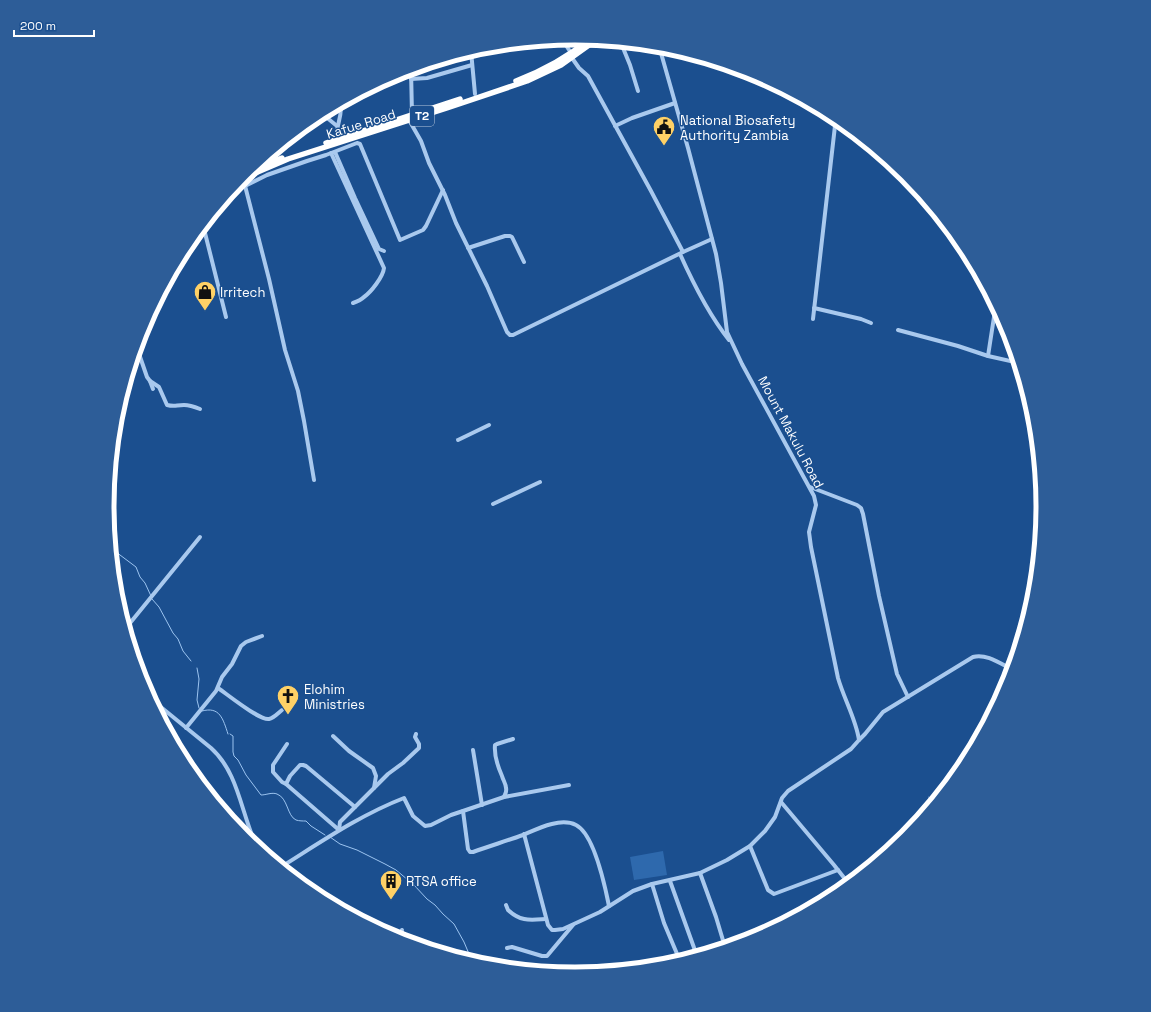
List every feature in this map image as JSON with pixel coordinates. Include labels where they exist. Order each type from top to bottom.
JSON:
[{"type":"highway","name":"Kafue Road","points":[[266,165],[337,139],[410,118],[535,73],[560,60],[572,56],[583,45]]},
{"type":"highway","name":"Kafue Road","points":[[259,172],[290,158],[527,81],[548,71],[588,45]]},
{"type":"street","points":[[566,45],[579,68],[588,76],[651,191],[681,253],[691,278],[712,316],[732,344]]},
{"type":"street","points":[[624,48],[638,91]]},
{"type":"street","name":"Mount Makulu Road","points":[[661,53],[712,239],[721,283],[727,332],[732,344],[814,496],[816,505],[809,528],[811,547],[838,678],[859,740]]},
{"type":"street","points":[[471,57],[475,94]]},
{"type":"street","points":[[411,80],[427,78],[472,64]]},
{"type":"street","points":[[411,75],[410,118],[429,163],[443,190],[456,223],[487,286],[507,332],[511,336],[712,239]]},
{"type":"street","points":[[615,126],[632,118],[675,103]]},
{"type":"street","points":[[337,139],[336,132],[342,109]]},
{"type":"street","points":[[327,118],[338,126]]},
{"type":"street","points":[[813,319],[835,125]]},
{"type":"street","points":[[314,480],[298,391],[285,350],[246,186],[267,175],[358,143],[360,144],[400,240],[423,230],[429,222],[443,190]]},
{"type":"street","points":[[330,145],[384,268],[379,280],[365,296],[353,303]]},
{"type":"street","points":[[333,152],[379,249],[384,252]]},
{"type":"street","points":[[290,158],[293,166]]},
{"type":"street","points":[[205,232],[226,317]]},
{"type":"street","points":[[468,248],[510,236],[524,262]]},
{"type":"street","points":[[814,308],[861,319],[871,323]]},
{"type":"street","points":[[988,356],[994,315]]},
{"type":"street","points":[[898,330],[1013,362]]},
{"type":"street","points":[[140,356],[153,389]]},
{"type":"street","points":[[150,381],[159,387],[167,406],[174,407],[183,405],[200,409]]},
{"type":"street","points":[[458,440],[489,424]]},
{"type":"street","points":[[493,504],[540,482]]},
{"type":"street","points":[[810,487],[857,505],[861,508],[897,674],[908,697]]},
{"type":"street","points":[[130,624],[200,537]]},
{"type":"street","points":[[186,728],[218,688],[222,677],[232,664],[241,646],[246,642],[262,636]]},
{"type":"street","points":[[524,834],[548,925],[550,929],[563,929],[609,906],[633,891],[652,884],[700,873],[727,860],[750,846],[771,824],[782,798],[788,791],[850,749],[883,712],[967,660],[977,656],[984,656],[1007,667]]},
{"type":"street","points":[[218,688],[265,719],[273,718],[282,710]]},
{"type":"street","points":[[161,708],[218,754],[227,766],[234,782],[250,832]]},
{"type":"street","points":[[339,830],[340,822],[388,774],[403,763],[419,748],[419,744],[415,737],[416,734]]},
{"type":"street","points":[[333,736],[349,751],[373,768],[376,776],[374,789]]},
{"type":"street","points":[[504,797],[506,785],[501,774],[495,747],[497,744],[513,739]]},
{"type":"street","points":[[287,744],[273,765],[272,772],[339,830]]},
{"type":"street","points":[[473,750],[482,805]]},
{"type":"street","points":[[286,784],[290,776],[300,765],[306,766],[355,807]]},
{"type":"street","points":[[285,864],[339,830],[404,798],[413,816],[425,826],[431,825],[451,815],[504,797],[569,785]]},
{"type":"street","points":[[780,802],[845,879]]},
{"type":"street","points":[[463,811],[467,834],[467,844],[470,852],[524,834],[534,829],[559,822],[572,823],[581,828],[596,857],[603,878],[609,906]]},
{"type":"street","points":[[750,846],[768,890],[774,894],[838,870]]},
{"type":"street","points":[[700,873],[724,943]]},
{"type":"street","points":[[670,880],[695,951]]},
{"type":"street","points":[[652,884],[664,923],[678,955]]},
{"type":"street","points":[[506,905],[508,910],[518,918],[526,920],[546,918]]},
{"type":"street","points":[[507,948],[512,947],[542,956],[549,955],[575,924]]},
{"type":"shaded area","points":[[663,851],[667,875],[634,880],[630,857]]},
{"type":"waterway","points":[[117,552],[136,567],[151,596]]},
{"type":"waterway","points":[[152,599],[159,607],[173,633],[178,639],[183,651],[191,661]]},
{"type":"waterway","points":[[197,668],[199,679],[197,700],[199,708]]},
{"type":"waterway","points":[[202,711],[213,710],[217,712],[220,715],[228,734]]},
{"type":"waterway","points":[[230,734],[233,736],[234,756],[261,795],[273,793],[281,796],[293,818],[296,820],[306,821],[325,835]]},
{"type":"waterway","points":[[330,837],[340,844],[357,850],[396,870],[414,885],[454,924],[469,954]]},
{"type":"place","name":"National Biosafety Authority Zambia","points":[[664,146]]},
{"type":"place","name":"Irritech","points":[[205,312]]},
{"type":"place","name":"Elohim Ministries","points":[[288,716]]},
{"type":"place","name":"RTSA office","points":[[391,900]]}]
